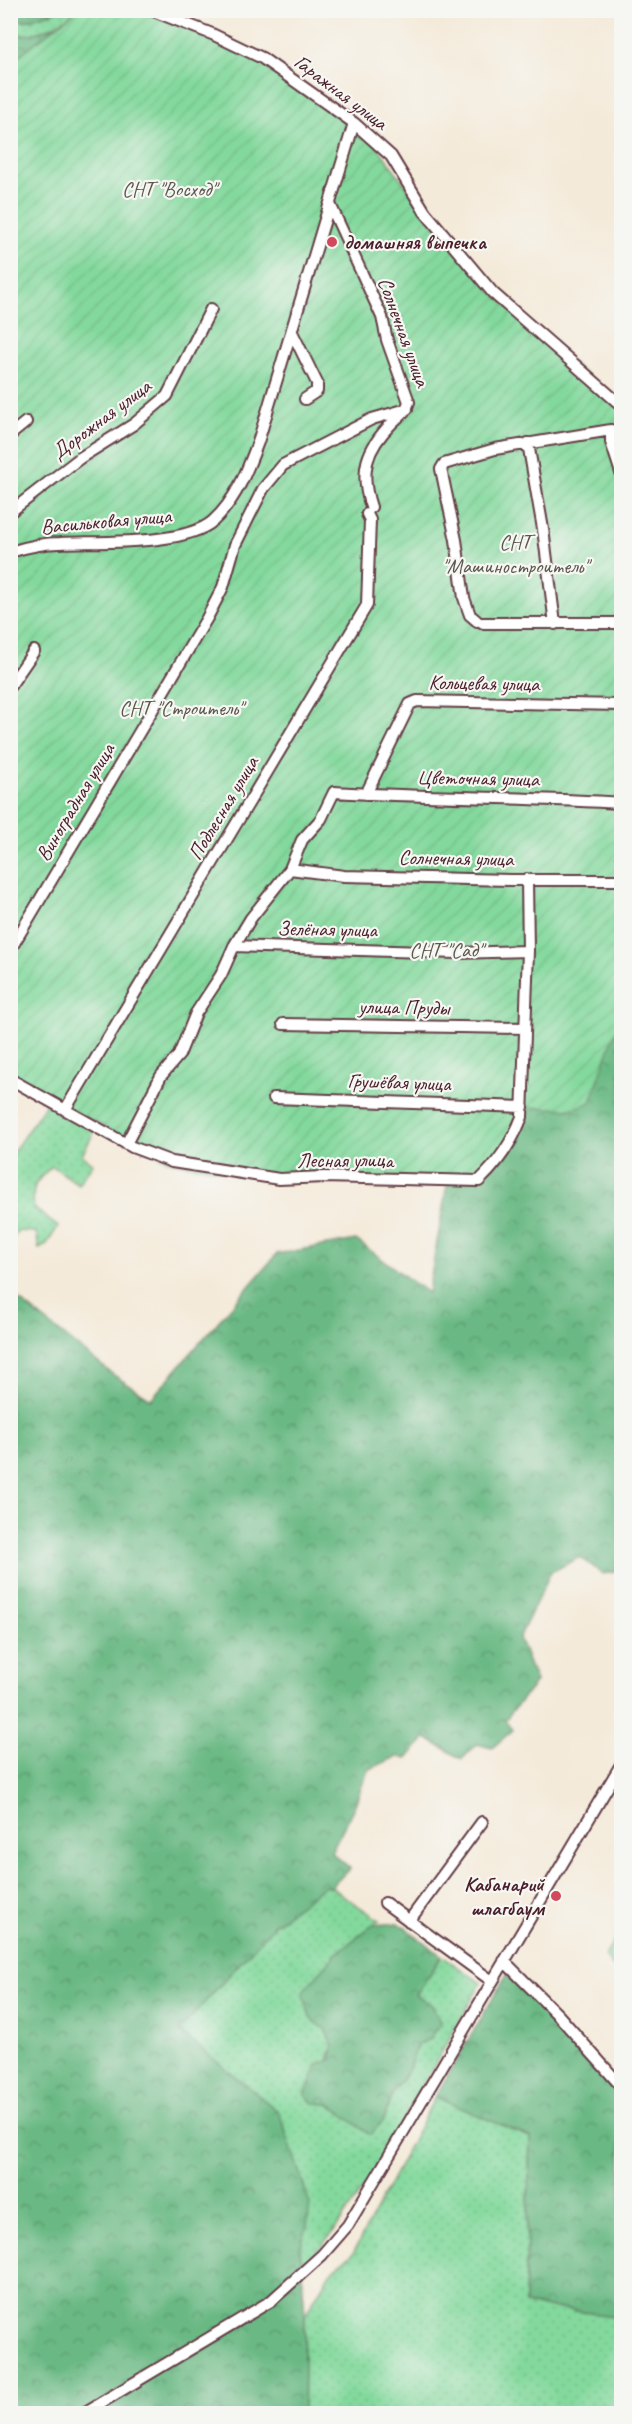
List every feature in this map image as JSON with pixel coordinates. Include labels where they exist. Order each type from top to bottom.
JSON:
[{"type":"street","name":"Гаражная улица","points":[[151,10],[212,34],[262,58],[354,123],[391,156],[425,212],[494,294],[621,406]]},
{"type":"street","points":[[330,204],[354,123]]},
{"type":"street","name":"Васильковая улица","points":[[10,552],[58,543],[104,543],[165,538],[187,533],[211,523],[245,477],[330,204]]},
{"type":"street","name":"Солнечная улица","points":[[330,204],[382,317],[387,340],[410,402],[407,409],[378,440],[368,458],[364,475],[369,511]]},
{"type":"street","name":"Дорожная улица","points":[[10,512],[80,458],[134,424],[167,396],[211,309]]},
{"type":"street","points":[[292,332],[317,383],[317,391],[305,399]]},
{"type":"street","name":"Солнечная улица","points":[[235,546],[263,489],[282,465],[372,419],[407,409]]},
{"type":"street","points":[[10,435],[26,422]]},
{"type":"street","points":[[621,476],[611,442],[611,430],[495,449],[444,464],[441,469],[456,540],[464,598],[470,615],[480,622],[621,623]]},
{"type":"street","points":[[528,443],[541,517],[555,624]]},
{"type":"street","name":"Подлесная улица","points":[[65,1110],[367,605],[369,511]]},
{"type":"street","name":"Виноградная улица","points":[[10,950],[207,618],[223,587],[235,546]]},
{"type":"street","points":[[10,686],[34,651]]},
{"type":"street","name":"Кольцевая улица","points":[[366,794],[410,704],[417,701],[621,705]]},
{"type":"street","name":"Цветочная улица","points":[[290,870],[302,840],[321,819],[334,792],[621,803]]},
{"type":"street","points":[[621,828],[621,855]]},
{"type":"street","points":[[10,1079],[126,1144],[161,1076],[179,1055],[196,1012],[221,975],[234,946],[251,918],[290,870]]},
{"type":"street","name":"Солнечная улица","points":[[290,870],[344,876],[621,880]]},
{"type":"street","points":[[523,1107],[528,951],[527,879]]},
{"type":"street","name":"Зелёная улица","points":[[234,946],[457,953],[528,951]]},
{"type":"street","name":"улица Пруды","points":[[283,1024],[525,1028]]},
{"type":"street","name":"Грушёвая улица","points":[[274,1098],[523,1107]]},
{"type":"street","name":"Лесная улица","points":[[126,1144],[172,1162],[279,1179],[324,1177],[479,1182],[498,1163],[514,1138],[522,1117],[523,1107]]},
{"type":"street","points":[[82,2414],[271,2301],[322,2255],[348,2225],[621,1763]]},
{"type":"street","points":[[409,1921],[482,1822]]},
{"type":"street","points":[[385,1903],[492,1981]]},
{"type":"street","points":[[504,1961],[559,2016],[621,2087]]},
{"type":"green space","points":[[10,11],[57,11],[25,21],[11,21]]},
{"type":"green space","points":[[57,11],[76,11],[46,30],[11,36],[10,21],[25,21]]},
{"type":"green space","points":[[76,11],[151,11],[262,58],[372,139],[425,212],[493,293],[621,406],[621,1021],[612,1040],[591,1102],[573,1109],[523,1107],[522,1117],[479,1181],[279,1179],[172,1162],[11,1079],[11,62]]},
{"type":"green space","points":[[57,26],[11,62],[11,36],[32,34]]},
{"type":"green space","points":[[621,1021],[620,1571],[603,1574],[580,1557],[551,1572],[519,1638],[536,1682],[505,1720],[513,1730],[492,1748],[477,1744],[462,1759],[426,1738],[406,1759],[398,1756],[368,1770],[354,1807],[331,1852],[350,1868],[331,1887],[324,1886],[275,1924],[179,2031],[279,2112],[310,2204],[307,2226],[300,2248],[305,2315],[303,2413],[11,2413],[10,1293],[115,1376],[151,1399],[277,1254],[356,1240],[428,1293],[448,1180],[523,1107],[573,1109]]},
{"type":"green space","points":[[46,1104],[95,1130],[82,1155],[93,1164],[78,1184],[52,1166],[36,1184],[33,1194],[34,1208],[58,1227],[46,1245],[39,1249],[36,1232],[17,1231],[11,1244],[11,1155]]},
{"type":"green space","points":[[324,1886],[331,1887],[379,1920],[338,1952],[310,2017],[325,2029],[333,2046],[313,2103],[329,2104],[339,2110],[384,2120],[391,2095],[408,2071],[417,2045],[431,2038],[415,1995],[442,1956],[481,1983],[369,2180],[333,2233],[301,2268],[300,2248],[307,2226],[179,2031],[275,1924]]},
{"type":"green space","points":[[399,1923],[442,1956],[416,1995],[432,2005],[441,2023],[431,2038],[417,2045],[408,2071],[391,2095],[384,2120],[370,2135],[329,2104],[313,2103],[305,2095],[318,2064],[330,2060],[333,2046],[325,2029],[310,2018],[303,1991],[338,1952],[373,1925]]},
{"type":"green space","points":[[621,1928],[621,1978],[605,1956]]},
{"type":"green space","points":[[507,1974],[621,2093],[621,2317],[525,2304],[530,2137],[435,2097]]},
{"type":"green space","points":[[435,2097],[530,2137],[525,2304],[621,2317],[621,2413],[303,2414],[305,2315],[330,2273],[353,2253]]},
{"type":"place","name":"домашняя выпечка","points":[[332,242]]},
{"type":"place","name":"Кабанарий шлагбаум","points":[[556,1896]]},
{"type":"park label","name":"СНТ \"Восход\"","points":[[169,189]]},
{"type":"park label","name":"СНТ \"Машиностроитель\"","points":[[515,554]]},
{"type":"park label","name":"СНТ \"Строитель\"","points":[[181,708]]},
{"type":"park label","name":"СНТ \"Сад\"","points":[[446,950]]}]
